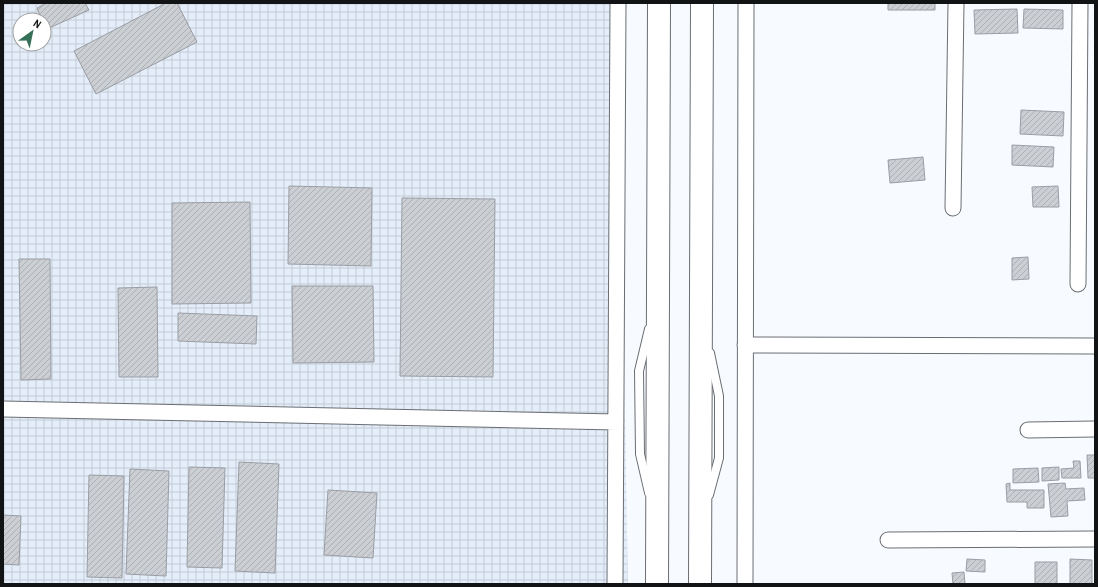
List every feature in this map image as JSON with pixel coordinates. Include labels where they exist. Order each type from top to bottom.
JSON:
[{"type":"street","points":[[615,584],[618,3]]},
{"type":"street","points":[[657,584],[659,3]]},
{"type":"street","points":[[700,584],[702,3]]},
{"type":"street","points":[[745,584],[746,3]]},
{"type":"street","points":[[953,208],[956,3]]},
{"type":"street","points":[[1078,284],[1080,3]]},
{"type":"street","points":[[745,345],[1095,346]]},
{"type":"street","points":[[3,409],[616,422]]},
{"type":"street","points":[[1028,430],[1095,429]]},
{"type":"street","points":[[888,540],[1095,539]]},
{"type":"shaded area","points":[[3,3],[617,3],[628,584],[3,584]]},
{"type":"building","points":[[47,3],[85,3],[89,10],[52,27],[52,12],[39,12],[37,8]]},
{"type":"building","points":[[166,3],[177,3],[197,42],[96,94],[74,51]]},
{"type":"building","points":[[888,3],[935,3],[935,10],[888,10]]},
{"type":"building","points":[[1017,9],[1018,33],[975,34],[974,10]]},
{"type":"building","points":[[1024,9],[1063,10],[1063,29],[1023,28]]},
{"type":"building","points":[[1021,110],[1064,112],[1063,136],[1020,134]]},
{"type":"building","points":[[1012,145],[1054,147],[1053,167],[1012,165]]},
{"type":"building","points":[[923,157],[925,180],[890,183],[888,160]]},
{"type":"building","points":[[289,186],[372,188],[371,266],[288,264]]},
{"type":"building","points":[[1058,186],[1059,207],[1033,207],[1032,187]]},
{"type":"building","points":[[402,198],[495,199],[493,377],[400,376]]},
{"type":"building","points":[[250,202],[251,303],[172,304],[172,203]]},
{"type":"building","points":[[1028,257],[1029,279],[1012,280],[1012,258]]},
{"type":"building","points":[[19,259],[50,259],[51,379],[21,380]]},
{"type":"building","points":[[292,286],[373,286],[374,362],[293,363]]},
{"type":"building","points":[[157,287],[158,377],[119,377],[118,288]]},
{"type":"building","points":[[178,313],[257,316],[256,344],[178,341]]},
{"type":"building","points":[[1087,455],[1095,455],[1095,478],[1088,478]]},
{"type":"building","points":[[1073,461],[1080,461],[1081,478],[1062,478],[1061,469],[1074,468]]},
{"type":"building","points":[[239,462],[279,464],[275,573],[235,571]]},
{"type":"building","points":[[189,467],[225,468],[222,568],[187,567]]},
{"type":"building","points":[[1059,467],[1059,480],[1042,481],[1042,468]]},
{"type":"building","points":[[1038,468],[1039,482],[1013,483],[1013,469]]},
{"type":"building","points":[[130,469],[169,471],[166,576],[126,574]]},
{"type":"building","points":[[89,475],[124,476],[122,578],[87,577]]},
{"type":"building","points":[[1010,483],[1010,490],[1044,490],[1044,508],[1027,508],[1027,502],[1007,502],[1006,484]]},
{"type":"building","points":[[1065,483],[1066,489],[1084,488],[1085,500],[1067,501],[1068,516],[1051,517],[1048,484]]},
{"type":"building","points":[[328,490],[377,493],[373,558],[324,555]]},
{"type":"building","points":[[3,515],[21,516],[19,565],[3,564]]},
{"type":"building","points":[[967,559],[985,560],[985,572],[966,571]]},
{"type":"building","points":[[1070,559],[1092,560],[1092,584],[1070,584]]},
{"type":"building","points":[[1035,562],[1057,562],[1057,584],[1035,584]]},
{"type":"building","points":[[964,572],[965,584],[953,584],[952,573]]}]
